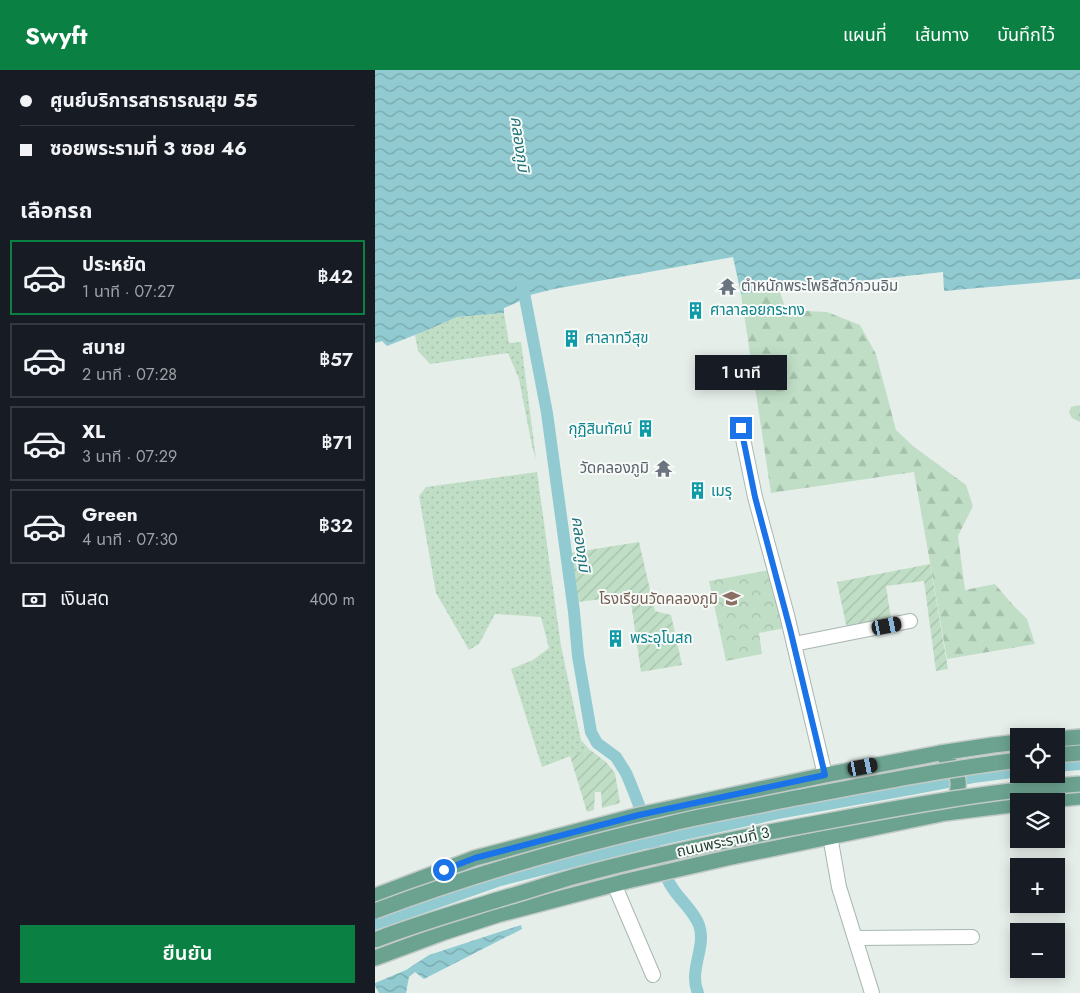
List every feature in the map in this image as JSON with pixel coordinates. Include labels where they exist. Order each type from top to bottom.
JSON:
[{"type":"main road","points":[[1065,738],[1080,736]]},
{"type":"main road","points":[[375,896],[475,858],[639,815],[825,775],[940,753],[1010,743]]},
{"type":"main road","points":[[1065,754],[1080,752]]},
{"type":"main road","points":[[940,753],[950,762],[958,778],[956,799],[946,813]]},
{"type":"main road","name":"ถนนพระรามที่ 3","points":[[375,911],[515,864],[671,823],[891,780],[1010,761]]},
{"type":"main road","name":"ถนนพระรามที่ 3","points":[[375,940],[576,876],[687,849],[782,829],[969,796],[1080,784]]},
{"type":"main road","points":[[1065,798],[1080,797]]},
{"type":"main road","name":"ถนนพระรามที่ 3","points":[[375,958],[497,915],[659,873],[946,813],[1010,805]]},
{"type":"street","points":[[741,428],[755,497],[794,644],[825,775]]},
{"type":"street","points":[[794,644],[910,621]]},
{"type":"street","points":[[830,836],[839,887],[872,993]]},
{"type":"street","points":[[614,884],[653,974]]},
{"type":"street","points":[[855,938],[972,937]]},
{"type":"green space","points":[[779,289],[786,310],[827,312],[860,325],[876,354],[896,430],[913,446],[966,485],[973,506],[958,536],[965,590],[995,584],[1027,619],[1035,644],[947,659],[914,472],[771,493],[741,294]]},
{"type":"green space","points":[[504,313],[509,343],[521,342],[536,459],[519,379],[508,353],[430,364],[418,351],[415,335],[457,317]]},
{"type":"green space","points":[[1079,405],[1080,422],[1072,418],[1069,412],[1071,407]]},
{"type":"green space","points":[[537,472],[561,646],[581,740],[589,749],[542,767],[511,669],[533,660],[549,648],[541,617],[495,614],[479,644],[469,650],[436,593],[419,496],[426,487]]},
{"type":"green space","points":[[639,542],[655,611],[671,615],[682,665],[641,672],[630,596],[577,602],[570,553]]},
{"type":"green space","points":[[930,564],[948,669],[936,671],[924,581],[886,586],[891,619],[847,629],[837,582]]},
{"type":"green space","points":[[770,570],[785,628],[759,633],[762,654],[726,661],[709,581]]},
{"type":"green space","points":[[589,749],[606,762],[615,773],[620,803],[602,808],[601,792],[595,792],[594,810],[587,812],[570,756]]},
{"type":"water","points":[[375,70],[1080,70],[1080,279],[944,291],[943,272],[741,294],[733,257],[554,289],[530,295],[504,308],[504,313],[457,317],[387,346],[382,341],[375,343]]},
{"type":"water","points":[[521,925],[522,929],[424,979],[415,972],[409,977],[406,993],[379,993],[375,986],[375,983],[406,970],[429,955]]},
{"type":"waterway","name":"คลองภูมิ","points":[[522,282],[547,413],[574,612],[578,656],[591,732],[597,743],[616,757],[626,773],[668,881],[699,925],[701,942],[695,976],[698,993]]},
{"type":"waterway","points":[[1065,765],[1080,764]]},
{"type":"waterway","points":[[375,924],[497,881],[653,841],[783,812],[973,777],[1010,772]]},
{"type":"place","name":"ตำหนักพระโพธิสัตว์กวนอิม","points":[[727,286]]},
{"type":"place","name":"ศาลาลอยกระทง","points":[[696,310]]},
{"type":"place","name":"ศาลาทวีสุข","points":[[571,338]]},
{"type":"place","name":"กุฏิสินทัศน์","points":[[646,429]]},
{"type":"place","name":"วัดคลองภูมิ","points":[[663,468]]},
{"type":"place","name":"เมรุ","points":[[697,491]]},
{"type":"place","name":"โรงเรียนวัดคลองภูมิ","points":[[732,599]]},
{"type":"place","name":"พระอุโบสถ","points":[[616,638]]},
{"type":"route","points":[[444,870],[475,858],[639,815],[825,775],[790,629],[755,497],[741,428]]}]
